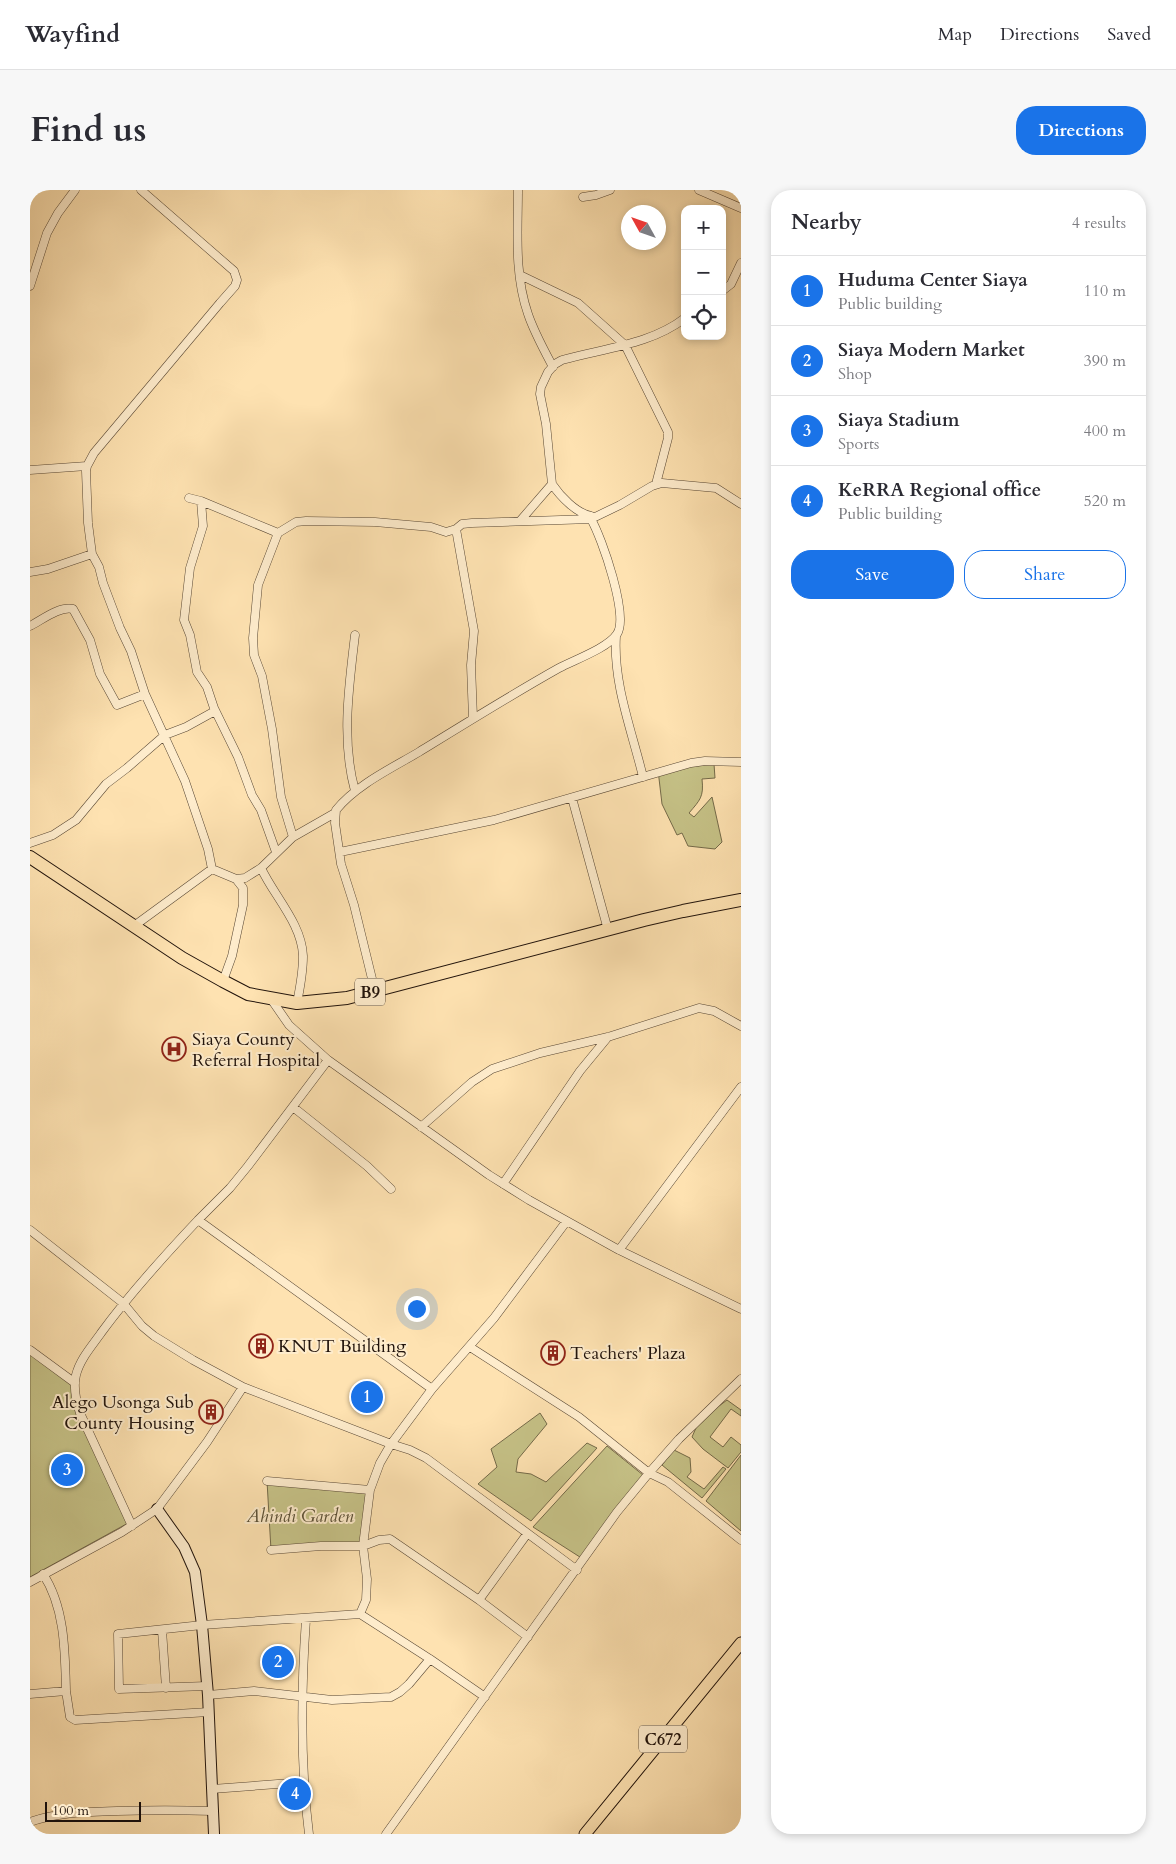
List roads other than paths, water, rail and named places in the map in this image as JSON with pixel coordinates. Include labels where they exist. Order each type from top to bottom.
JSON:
[{"type":"highway","name":"B9","points":[[30,857],[182,958],[223,981],[248,994],[297,1003],[334,1000],[375,991],[683,911],[741,900]]},
{"type":"main road","points":[[157,1509],[173,1530],[191,1560],[195,1572],[208,1690],[214,1834]]},
{"type":"main road","name":"C672","points":[[585,1834],[741,1643]]},
{"type":"street","points":[[30,286],[47,233],[58,213],[75,190]]},
{"type":"street","points":[[141,190],[197,240],[230,266],[237,280],[235,286],[94,453],[87,466],[88,518],[92,554],[99,567],[120,628],[131,651],[145,694],[166,735],[185,781],[208,849],[212,869]]},
{"type":"street","points":[[518,190],[517,243],[520,275],[528,314],[553,367]]},
{"type":"street","points":[[582,197],[610,190]]},
{"type":"street","points":[[699,190],[741,208]]},
{"type":"street","points":[[726,288],[731,284],[741,263]]},
{"type":"street","points":[[520,275],[578,304],[625,345],[668,432],[656,484]]},
{"type":"street","points":[[593,518],[578,511],[552,484],[546,424],[540,394],[543,381],[553,367],[562,360],[625,345],[665,331],[681,321]]},
{"type":"street","points":[[30,470],[87,466]]},
{"type":"street","points":[[293,837],[281,797],[272,729],[262,676],[254,655],[253,646],[258,585],[278,533],[296,522],[306,521],[383,522],[431,527],[446,532],[467,524],[593,518],[656,484],[662,483],[716,488],[741,504]]},
{"type":"street","points":[[520,522],[552,484]]},
{"type":"street","points":[[189,498],[201,501],[278,533]]},
{"type":"street","points":[[201,501],[203,526],[190,568],[184,620],[190,636],[197,672],[211,694],[215,711],[238,757],[252,795],[261,810],[276,852]]},
{"type":"street","points":[[212,869],[236,879],[245,878],[261,868],[293,837],[335,813],[343,801],[355,791],[472,718],[561,667],[604,646],[616,636],[621,622],[614,583],[593,518]]},
{"type":"street","points":[[456,529],[474,630],[471,665],[472,718]]},
{"type":"street","points":[[30,572],[48,569],[92,554]]},
{"type":"street","points":[[30,626],[56,612],[69,608],[73,609],[90,640],[100,674],[117,705],[145,694]]},
{"type":"street","points":[[355,635],[347,723],[350,769],[355,791]]},
{"type":"street","points":[[616,636],[615,658],[622,699],[643,777]]},
{"type":"street","points":[[30,843],[53,835],[76,820],[106,784],[166,735],[186,727],[215,711]]},
{"type":"street","points":[[340,852],[494,820],[698,762],[741,762]]},
{"type":"street","points":[[572,798],[608,930]]},
{"type":"street","points":[[335,813],[341,864],[354,904],[375,991]]},
{"type":"street","points":[[261,868],[289,914],[300,943],[303,956],[297,1003]]},
{"type":"street","points":[[134,926],[212,869]]},
{"type":"street","points":[[223,981],[232,956],[243,905],[243,888],[236,879]]},
{"type":"street","points":[[271,999],[289,1025],[328,1060],[503,1184],[566,1222],[619,1250],[741,1309]]},
{"type":"street","points":[[421,1127],[472,1082],[492,1069],[540,1053],[608,1037],[699,1008],[714,1010],[741,1026]]},
{"type":"street","points":[[503,1184],[589,1059],[608,1037]]},
{"type":"street","points":[[132,1526],[80,1413],[76,1399],[75,1383],[79,1366],[123,1303],[154,1267],[230,1188],[328,1060]]},
{"type":"street","points":[[619,1250],[741,1087]]},
{"type":"street","points":[[293,1107],[368,1166],[391,1189]]},
{"type":"street","points":[[198,1220],[432,1389]]},
{"type":"street","points":[[360,1614],[366,1600],[367,1579],[363,1546],[370,1490],[377,1470],[391,1444],[432,1389],[470,1347],[566,1222]]},
{"type":"street","points":[[30,1230],[123,1303],[142,1326],[165,1344],[243,1387],[410,1450],[426,1458],[577,1570]]},
{"type":"street","points":[[470,1347],[579,1417],[649,1473],[668,1482],[741,1540]]},
{"type":"street","points":[[30,1350],[75,1383]]},
{"type":"street","points":[[386,1834],[617,1512],[679,1440],[741,1379]]},
{"type":"street","points":[[30,1582],[132,1526],[157,1509],[243,1387]]},
{"type":"street","points":[[267,1481],[370,1490]]},
{"type":"street","points":[[478,1600],[527,1534]]},
{"type":"street","points":[[271,1550],[322,1546],[363,1546],[378,1540],[390,1539],[528,1637]]},
{"type":"street","points":[[43,1574],[57,1604],[70,1717],[75,1720],[209,1712]]},
{"type":"street","points":[[430,1659],[409,1684],[391,1697],[332,1700],[254,1691],[166,1688],[119,1690],[118,1634],[360,1614],[430,1659],[485,1697]]},
{"type":"street","points":[[306,1619],[302,1697],[304,1782],[309,1834]]},
{"type":"street","points":[[162,1630],[166,1688]]},
{"type":"street","points":[[30,1694],[66,1691]]},
{"type":"street","points":[[212,1789],[304,1782]]},
{"type":"street","points":[[30,1822],[52,1816],[96,1812],[213,1811]]},
{"type":"place","name":"Siaya County Referral Hospital","points":[[174,1049]]},
{"type":"place","name":"KNUT Building","points":[[261,1346]]},
{"type":"place","name":"Teachers' Plaza","points":[[553,1353]]},
{"type":"place","name":"Huduma Center Siaya","points":[[367,1397]]},
{"type":"place","name":"Alego Usonga Sub County Housing","points":[[211,1412]]},
{"type":"place","name":"Siaya Stadium","points":[[67,1470]]},
{"type":"place","name":"Siaya Modern Market","points":[[278,1662]]},
{"type":"place","name":"KeRRA Regional office","points":[[295,1794]]},
{"type":"park label","name":"Ahindi Garden","points":[[300,1516]]}]
